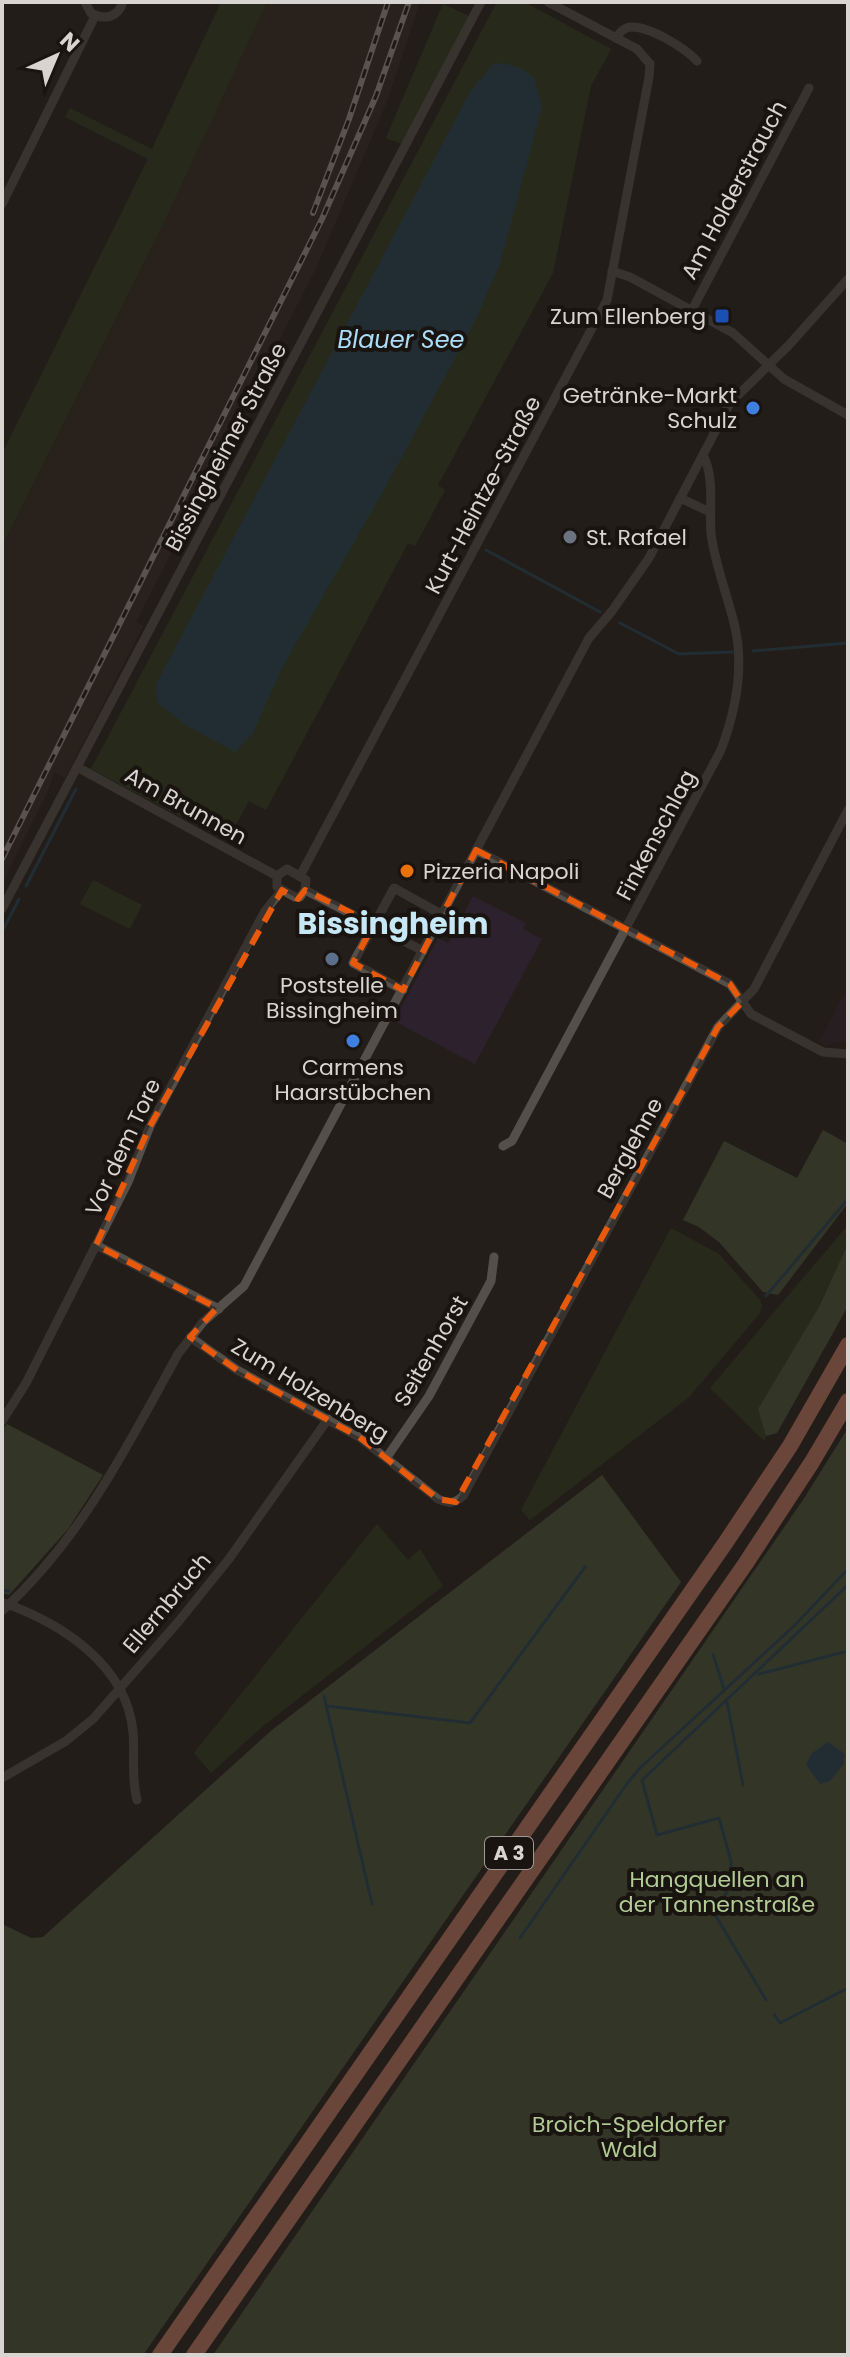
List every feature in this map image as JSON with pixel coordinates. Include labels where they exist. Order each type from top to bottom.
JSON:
[{"type":"highway","name":"A 3","points":[[160,2355],[717,1555],[790,1446],[848,1345]]},
{"type":"highway","name":"A 3","points":[[194,2355],[746,1563],[848,1401]]},
{"type":"street","points":[[85,2],[95,16],[111,17],[119,11],[123,2]]},
{"type":"street","name":"Bissingheimer Straße","points":[[2,909],[481,2]]},
{"type":"street","points":[[548,2],[616,38],[622,30],[631,27],[642,30],[685,48],[697,61]]},
{"type":"street","points":[[2,204],[95,16]]},
{"type":"street","name":"Kurt-Heintze-Straße","points":[[300,876],[607,300],[650,64],[637,49],[616,38]]},
{"type":"street","name":"Am Holderstrauch","points":[[692,310],[809,88]]},
{"type":"street","points":[[612,271],[630,277],[692,310],[745,342],[784,379],[848,415]]},
{"type":"street","points":[[4,1606],[35,1580],[74,1533],[111,1478],[190,1337],[244,1286],[589,638],[649,558],[730,403],[789,345],[848,279]]},
{"type":"street","name":"Finkenschlag","points":[[503,1146],[512,1141],[626,929],[721,750],[733,716],[739,673],[738,652],[735,627],[712,538],[710,468],[703,455]]},
{"type":"street","points":[[680,498],[710,512]]},
{"type":"street","name":"Am Brunnen","points":[[77,767],[277,876],[287,869],[300,876]]},
{"type":"street","name":"Berglehne","points":[[448,1503],[456,1502],[463,1496],[718,1027],[754,989],[848,810]]},
{"type":"street","points":[[476,850],[730,984],[751,1014],[823,1052],[848,1054]]},
{"type":"street","points":[[277,876],[277,887],[300,897],[306,880],[300,876]]},
{"type":"street","points":[[403,990],[353,963],[394,888],[441,914]]},
{"type":"street","name":"Vor dem Tore","points":[[2,1421],[26,1383],[128,1182],[150,1126],[265,911],[282,890]]},
{"type":"street","points":[[305,890],[423,951]]},
{"type":"street","name":"Zum Holzenberg","points":[[96,1245],[219,1309]]},
{"type":"street","name":"Seitenhorst","points":[[387,1457],[429,1396],[459,1341],[491,1281],[494,1257]]},
{"type":"street","name":"Zum Holzenberg","points":[[190,1337],[237,1370],[328,1419],[387,1457],[438,1499],[448,1503]]},
{"type":"street","name":"Ellernbruch","points":[[2,1778],[66,1741],[93,1719],[229,1559],[328,1419]]},
{"type":"street","points":[[4,1606],[45,1619],[77,1640],[100,1663],[118,1689],[133,1730],[133,1773],[137,1800]]},
{"type":"highlighted area","points":[[476,850],[730,984],[742,1002],[718,1027],[456,1502],[438,1499],[359,1437],[237,1370],[190,1337],[217,1308],[96,1245],[150,1126],[282,890],[298,899],[305,890],[374,924],[353,963],[403,990]]},
{"type":"shaded area","points":[[267,2],[420,2],[388,99],[316,268],[136,622],[143,626],[65,778],[54,772],[49,789],[2,884],[2,546],[148,254]]},
{"type":"shaded area","points":[[473,896],[526,923],[523,929],[542,939],[475,1064],[394,1021],[438,938],[448,943]]},
{"type":"shaded area","points":[[848,987],[848,1040],[826,1045],[819,1042]]},
{"type":"green space","points":[[221,2],[267,2],[164,222],[2,546],[2,454],[148,159],[65,117],[70,108],[152,149]]},
{"type":"green space","points":[[497,2],[524,2],[611,49],[591,86],[553,273],[438,485],[445,490],[415,546],[408,543],[266,810],[249,801],[227,841],[91,769]]},
{"type":"green space","points":[[443,4],[469,16],[402,144],[386,138]]},
{"type":"green space","points":[[93,880],[142,905],[130,929],[80,904]]},
{"type":"green space","points":[[823,1130],[848,1144],[848,1203],[778,1295],[763,1292],[719,1242],[683,1220],[724,1141],[797,1178]]},
{"type":"green space","points":[[848,1225],[848,1244],[819,1307],[758,1409],[766,1436],[764,1441],[710,1388]]},
{"type":"green space","points":[[671,1228],[719,1254],[760,1300],[760,1313],[689,1397],[530,1520],[521,1510]]},
{"type":"green space","points":[[848,1244],[848,1306],[777,1433],[766,1436],[758,1409],[819,1307]]},
{"type":"green space","points":[[7,1424],[103,1475],[68,1529],[9,1595],[2,1593],[2,1429]]},
{"type":"green space","name":"Broich-Speldorfer Wald","points":[[848,1428],[848,2355],[213,2355],[803,1500]]},
{"type":"green space","points":[[602,1475],[681,1582],[143,2355],[2,2355],[2,1924],[31,1938],[43,1937],[272,1730]]},
{"type":"green space","points":[[377,1524],[408,1560],[420,1549],[443,1586],[263,1726],[211,1773],[194,1753]]},
{"type":"water","name":"Blauer See","points":[[503,63],[523,69],[534,78],[542,107],[500,264],[475,321],[385,488],[283,666],[253,733],[235,752],[184,724],[157,702],[156,684],[470,92],[493,64]]},
{"type":"water","points":[[828,1742],[845,1754],[844,1764],[830,1781],[820,1784],[806,1765],[811,1754]]},
{"type":"waterway","points":[[486,550],[600,612]]},
{"type":"waterway","points":[[620,623],[679,654],[732,652]]},
{"type":"waterway","points":[[753,651],[848,643]]},
{"type":"waterway","points":[[26,886],[76,789]]},
{"type":"waterway","points":[[2,932],[19,899]]},
{"type":"waterway","points":[[766,1296],[848,1199]]},
{"type":"waterway","points":[[327,1706],[470,1723],[585,1567]]},
{"type":"waterway","points":[[520,1938],[640,1768],[794,1626],[848,1569]]},
{"type":"waterway","points":[[766,2000],[714,1913],[731,1885],[731,1861],[719,1818],[657,1835],[642,1780],[848,1585]]},
{"type":"waterway","points":[[2,1590],[9,1591]]},
{"type":"waterway","points":[[759,1674],[848,1651]]},
{"type":"waterway","points":[[713,1654],[724,1689]]},
{"type":"waterway","points":[[324,1696],[372,1904]]},
{"type":"waterway","points":[[727,1702],[743,1785]]},
{"type":"waterway","points":[[774,2014],[780,2023],[848,1988]]},
{"type":"railway","points":[[313,213],[349,119],[388,2]]},
{"type":"railway","points":[[2,859],[322,219],[376,96],[409,2]]},
{"type":"place","name":"Zum Ellenberg","points":[[722,316]]},
{"type":"place","name":"Getränke-Markt Schulz","points":[[753,408]]},
{"type":"place","name":"St. Rafael","points":[[570,537]]},
{"type":"place","name":"Pizzeria Napoli","points":[[407,871]]},
{"type":"place","name":"Poststelle Bissingheim","points":[[332,959]]},
{"type":"place","name":"Carmens Haarstübchen","points":[[353,1041]]},
{"type":"district","name":"Bissingheim","points":[[393,923]]},
{"type":"park label","name":"Hangquellen an der Tannenstraße","points":[[717,1892]]}]
